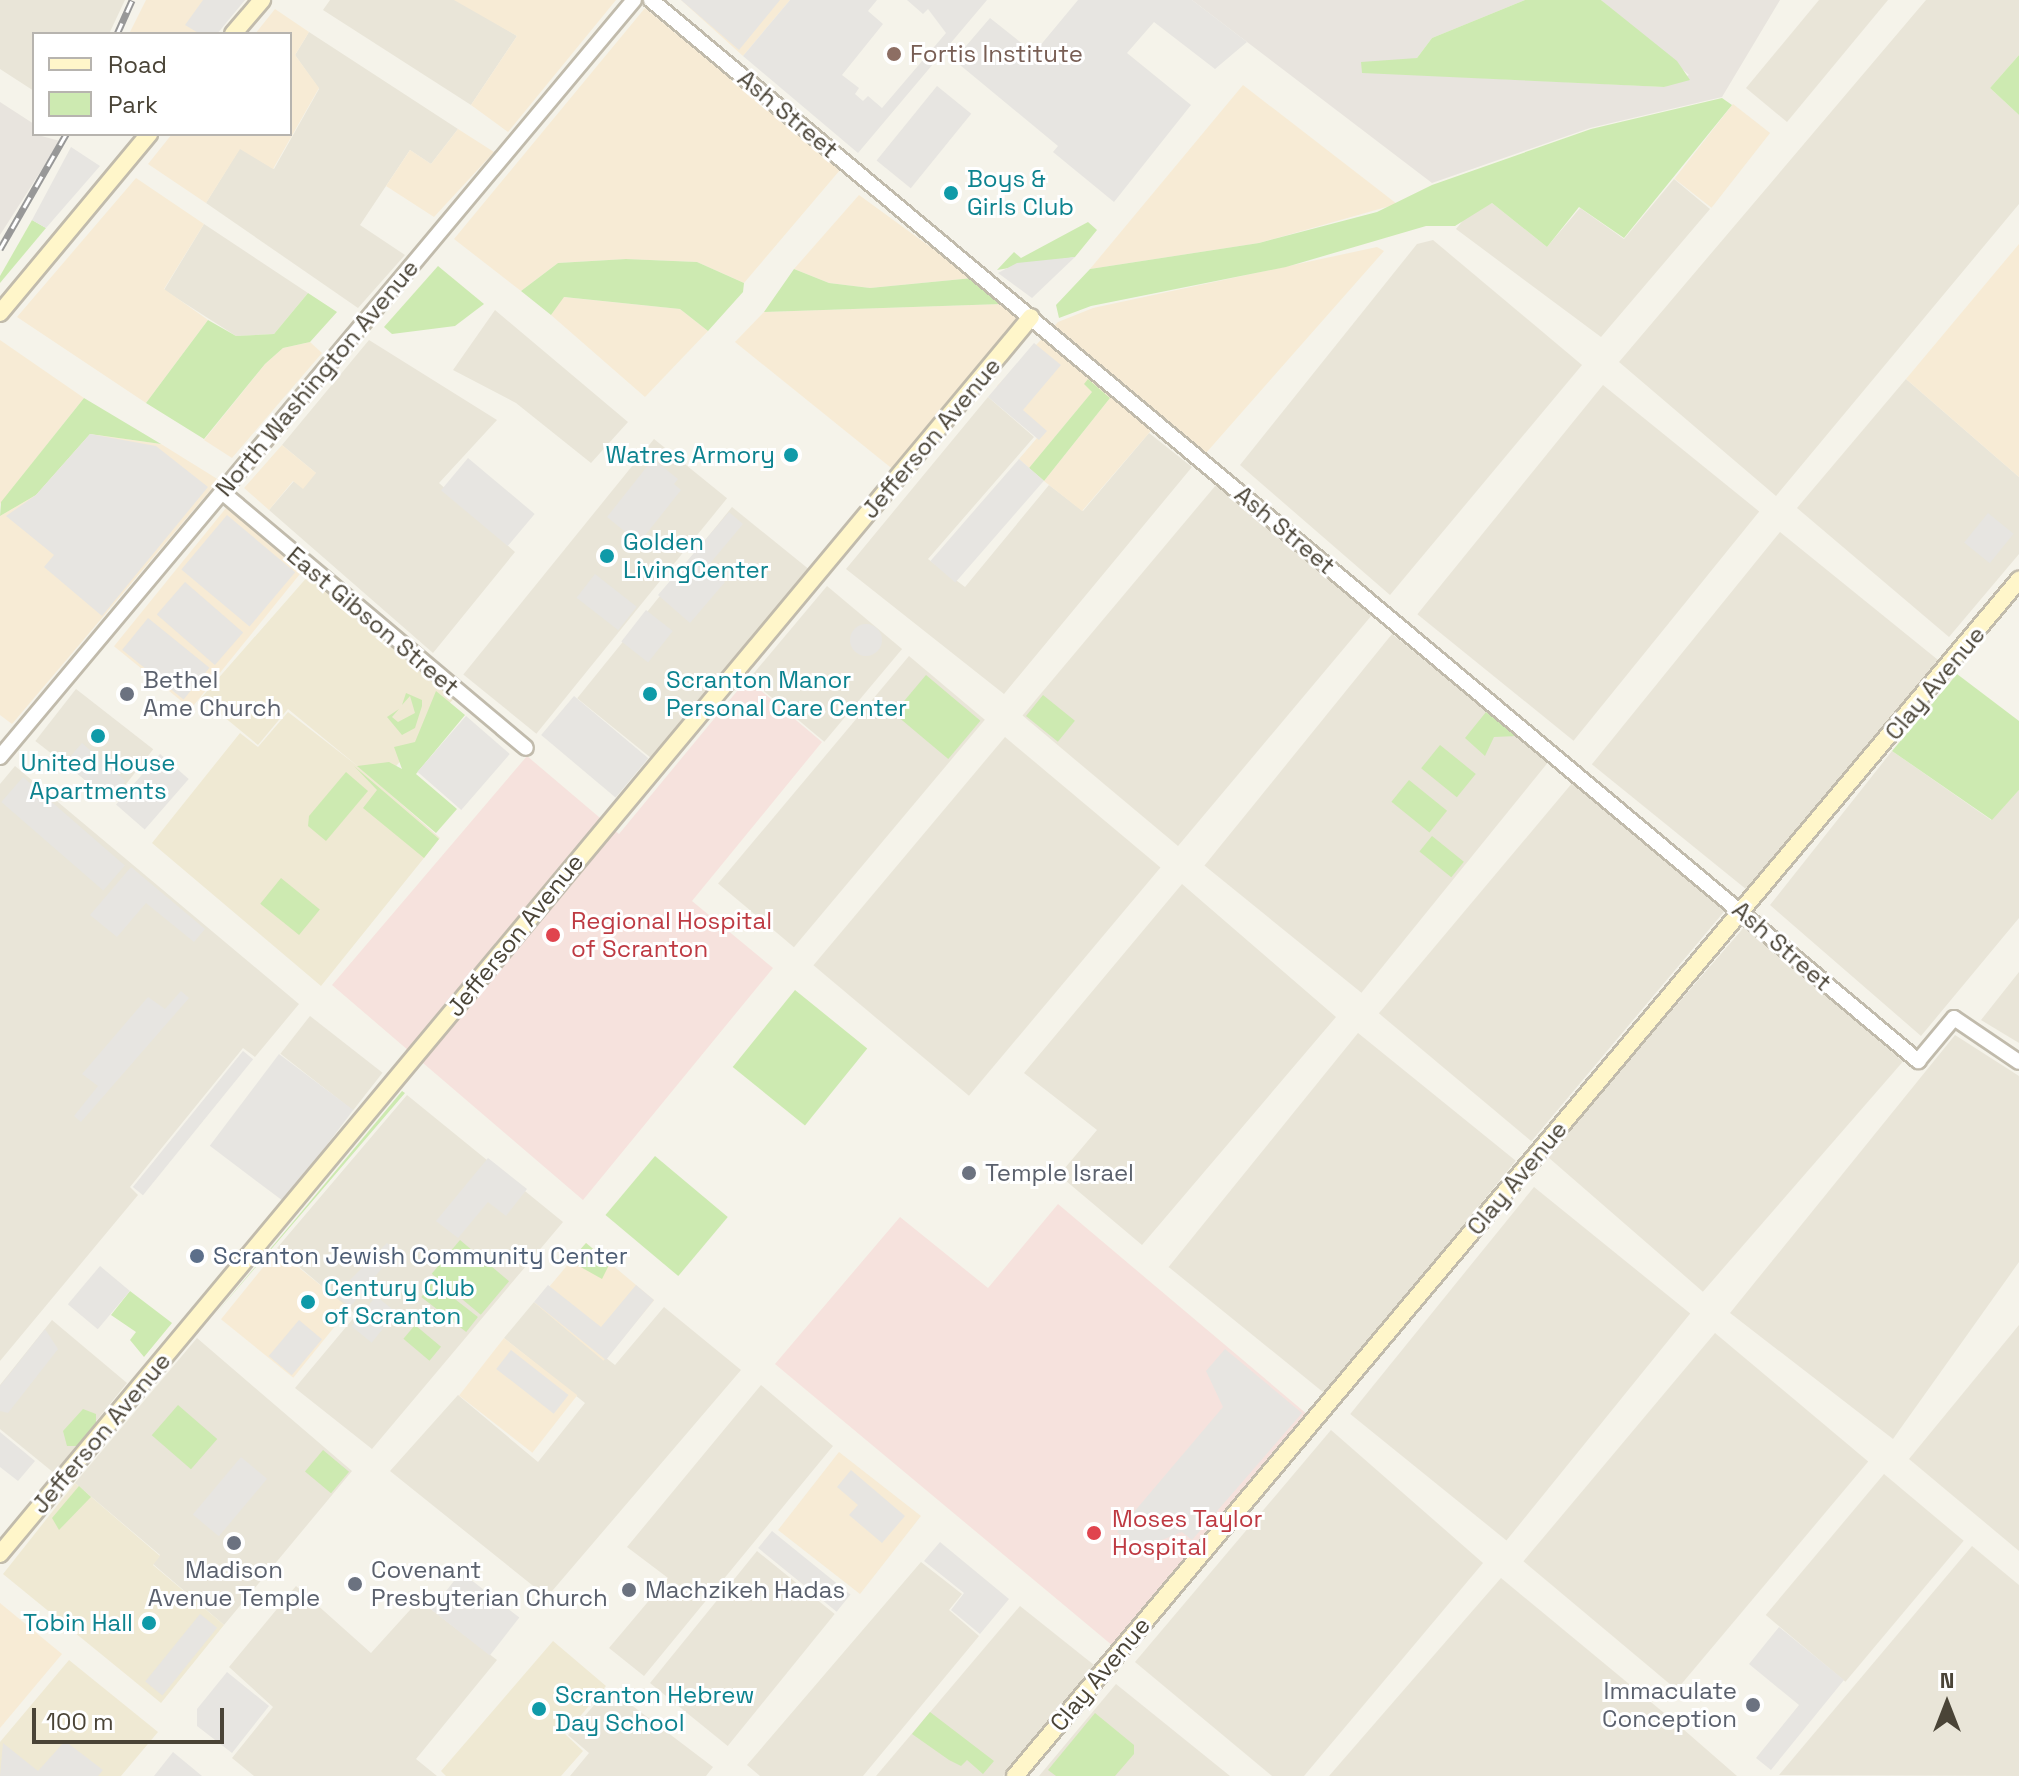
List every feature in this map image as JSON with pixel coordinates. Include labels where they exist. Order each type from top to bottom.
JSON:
[{"type":"main road","points":[[235,32],[262,0]]},
{"type":"main road","points":[[0,313],[147,136]]},
{"type":"main road","name":"Jefferson Avenue","points":[[0,1554],[1031,317]]},
{"type":"main road","name":"Clay Avenue","points":[[1015,1776],[1741,910],[1955,661],[2019,580]]},
{"type":"street","name":"North Washington Avenue","points":[[0,757],[634,0]]},
{"type":"street","name":"Ash Street","points":[[651,0],[1918,1061],[1954,1018],[2019,1062]]},
{"type":"street","name":"East Gibson Street","points":[[222,492],[526,748]]},
{"type":"shaded area","points":[[0,0],[125,0],[110,32],[32,32],[32,90],[0,69]]},
{"type":"shaded area","points":[[146,0],[245,0],[216,32],[130,32]]},
{"type":"shaded area","points":[[203,0],[245,0],[219,32],[197,32],[185,25]]},
{"type":"shaded area","points":[[330,0],[457,0],[517,36],[471,105],[323,10]]},
{"type":"shaded area","points":[[454,0],[616,0],[508,132],[471,105],[517,36]]},
{"type":"shaded area","points":[[681,0],[790,0],[743,56]]},
{"type":"shaded area","points":[[681,0],[780,0],[739,50]]},
{"type":"shaded area","points":[[790,0],[877,0],[868,11],[883,24],[842,75],[859,88],[855,94],[863,101],[868,96],[882,108],[946,33],[928,9],[923,14],[907,0],[987,0],[858,153],[743,56]]},
{"type":"shaded area","points":[[1078,0],[1192,0],[1247,42],[1215,69],[1154,22],[1127,53],[1191,105],[1114,202],[1053,152],[1058,146],[954,60],[990,18],[1034,53]]},
{"type":"shaded area","points":[[1192,0],[1525,0],[1432,38],[1417,58],[1362,72],[1664,87],[1689,75],[1601,0],[1780,0],[1722,97],[1590,128],[1432,183]]},
{"type":"shaded area","points":[[1819,0],[1888,0],[1787,122],[1746,88]]},
{"type":"shaded area","points":[[1926,0],[2019,0],[2019,55],[1990,88],[2019,115],[2019,204],[1776,496],[1619,362]]},
{"type":"shaded area","points":[[645,8],[840,170],[744,283],[697,262],[626,259],[558,263],[521,291],[454,239]]},
{"type":"shaded area","points":[[275,9],[309,32],[295,55],[319,88],[292,136],[292,32],[257,32]]},
{"type":"shaded area","points":[[309,32],[458,129],[431,164],[410,150],[360,225],[405,255],[358,308],[206,203],[240,148],[274,169],[319,89],[295,55]]},
{"type":"shaded area","points":[[1243,85],[1397,204],[1259,243],[1090,269]]},
{"type":"shaded area","points":[[937,86],[971,114],[911,188],[877,161]]},
{"type":"shaded area","points":[[0,102],[32,123],[32,136],[60,141],[0,235]]},
{"type":"shaded area","points":[[1733,104],[1770,133],[1712,208],[1675,179]]},
{"type":"shaded area","points":[[458,129],[494,152],[434,217],[386,186],[410,150],[431,164]]},
{"type":"shaded area","points":[[170,136],[292,136],[273,169],[240,149],[206,203],[148,164]]},
{"type":"shaded area","points":[[71,147],[100,166],[46,228],[32,220]]},
{"type":"shaded area","points":[[136,178],[204,224],[164,289],[208,320],[146,403],[17,317]]},
{"type":"shaded area","points":[[1674,179],[1710,209],[1601,337],[1456,229],[1469,213],[1492,203],[1547,247],[1580,208],[1624,239]]},
{"type":"shaded area","points":[[859,195],[973,278],[870,288],[829,283],[794,269]]},
{"type":"shaded area","points":[[204,224],[308,293],[274,334],[236,336],[164,290]]},
{"type":"shaded area","points":[[1433,240],[1582,365],[1390,595],[1240,465],[1417,244]]},
{"type":"shaded area","points":[[2019,244],[2019,477],[1906,379]]},
{"type":"shaded area","points":[[1377,247],[1384,251],[1206,453],[1161,419],[1082,511],[1044,481],[1110,398],[1088,380],[1093,391],[1029,468],[1019,459],[1037,438],[1023,410],[997,386],[1058,322],[1093,308]]},
{"type":"shaded area","points":[[1075,257],[1032,298],[998,273],[1017,263]]},
{"type":"shaded area","points":[[563,297],[680,309],[708,331],[645,397],[551,315]]},
{"type":"shaded area","points":[[1002,304],[1019,321],[895,471],[735,342],[764,312]]},
{"type":"shaded area","points":[[495,310],[628,422],[591,463],[516,403],[453,370]]},
{"type":"shaded area","points":[[0,340],[84,398],[0,504]]},
{"type":"shaded area","points":[[369,340],[497,420],[439,483],[515,552],[433,653],[269,510],[294,481],[316,473],[282,445]]},
{"type":"shaded area","points":[[310,342],[322,353],[232,458],[204,440],[265,364],[283,348]]},
{"type":"shaded area","points":[[1034,343],[1061,365],[1023,410],[1047,431],[1039,440],[988,397]]},
{"type":"shaded area","points":[[1906,379],[2019,477],[2019,554],[1949,637],[1797,508]]},
{"type":"shaded area","points":[[1603,385],[1759,511],[1574,741],[1417,614]]},
{"type":"shaded area","points":[[988,397],[1034,437],[928,559],[965,587],[1049,485],[1083,511],[1149,433],[1192,467],[1004,694],[846,569]]},
{"type":"shaded area","points":[[90,434],[161,444],[219,480],[12,724],[0,715],[0,516],[36,495]]},
{"type":"shaded area","points":[[90,434],[156,446],[208,487],[102,616],[44,567],[54,555],[6,516],[36,495]]},
{"type":"shaded area","points":[[654,439],[727,498],[536,734],[463,674]]},
{"type":"shaded area","points":[[282,445],[316,473],[303,489],[293,481],[269,510],[244,488]]},
{"type":"shaded area","points":[[468,458],[535,514],[508,546],[441,490]]},
{"type":"shaded area","points":[[653,459],[678,479],[674,484],[681,490],[639,543],[607,517]]},
{"type":"shaded area","points":[[1019,459],[1044,481],[955,583],[930,561]]},
{"type":"shaded area","points":[[1216,485],[1372,615],[1178,846],[1023,716]]},
{"type":"shaded area","points":[[732,507],[810,571],[656,762],[577,698]]},
{"type":"shaded area","points":[[226,508],[303,570],[191,709],[114,646]]},
{"type":"shaded area","points":[[729,512],[743,524],[707,567],[725,582],[690,623],[658,595]]},
{"type":"shaded area","points":[[1988,513],[2014,534],[1990,563],[1964,543]]},
{"type":"shaded area","points":[[227,515],[295,572],[250,627],[181,569]]},
{"type":"shaded area","points":[[1780,532],[1938,660],[1750,892],[1592,764]]},
{"type":"shaded area","points":[[595,574],[637,607],[618,630],[577,598]]},
{"type":"shaded area","points":[[309,575],[455,697],[380,785],[440,838],[321,986],[152,843],[240,733],[258,747],[288,712],[360,768],[288,709],[258,745],[201,698]]},
{"type":"shaded area","points":[[185,582],[243,633],[215,665],[157,614]]},
{"type":"shaded area","points":[[827,586],[902,649],[824,742],[749,679]]},
{"type":"shaded area","points":[[646,610],[673,631],[648,662],[621,642]]},
{"type":"shaded area","points":[[148,618],[209,668],[184,700],[122,650]]},
{"type":"shaded area","points":[[866,624],[877,629],[882,640],[877,651],[866,656],[855,651],[850,640],[855,629]]},
{"type":"shaded area","points":[[1392,634],[1549,761],[1361,993],[1204,866]]},
{"type":"shaded area","points":[[909,656],[985,720],[794,947],[718,884]]},
{"type":"shaded area","name":"Regional Hospital of Scranton","points":[[747,679],[822,742],[692,901],[773,968],[583,1200],[332,985],[527,756],[619,834]]},
{"type":"shaded area","points":[[76,689],[153,749],[113,801],[35,741]]},
{"type":"shaded area","points":[[574,696],[648,758],[616,797],[541,735]]},
{"type":"shaded area","points":[[466,716],[510,754],[461,810],[417,772]]},
{"type":"shaded area","points":[[1005,737],[1161,867],[969,1096],[813,965]]},
{"type":"shaded area","points":[[82,743],[126,781],[109,801],[65,763]]},
{"type":"shaded area","points":[[1892,751],[1991,820],[2019,790],[2019,918],[1921,1036],[1770,905]]},
{"type":"shaded area","points":[[160,754],[189,779],[145,829],[116,805]]},
{"type":"shaded area","points":[[15,766],[299,1004],[255,1057],[243,1048],[130,1187],[138,1195],[0,1361],[0,784]]},
{"type":"shaded area","points":[[23,777],[125,866],[103,890],[1,802]]},
{"type":"shaded area","points":[[1573,782],[1725,910],[1531,1141],[1379,1013]]},
{"type":"shaded area","points":[[131,867],[205,929],[194,942],[146,903],[117,937],[90,915]]},
{"type":"shaded area","points":[[1182,884],[1336,1017],[1142,1245],[1059,1175],[1097,1130],[1024,1073]]},
{"type":"shaded area","points":[[1746,925],[1903,1061],[1703,1292],[1546,1155]]},
{"type":"shaded area","points":[[2019,972],[2019,1043],[1981,1020]]},
{"type":"shaded area","points":[[181,991],[189,998],[81,1122],[74,1116],[98,1086],[82,1074],[148,997],[165,1009]]},
{"type":"shaded area","points":[[310,1016],[382,1073],[353,1110],[280,1054]]},
{"type":"shaded area","points":[[1358,1033],[1516,1161],[1326,1395],[1169,1267]]},
{"type":"shaded area","points":[[1955,1035],[2019,1076],[2019,1262],[1893,1439],[1730,1313]]},
{"type":"shaded area","points":[[243,1051],[253,1059],[143,1195],[133,1187]]},
{"type":"shaded area","points":[[279,1054],[353,1110],[284,1202],[210,1146]]},
{"type":"shaded area","points":[[407,1095],[563,1222],[372,1449],[295,1388],[356,1315],[277,1248]]},
{"type":"shaded area","points":[[488,1158],[527,1189],[506,1216],[488,1202],[458,1238],[436,1221]]},
{"type":"shaded area","points":[[1534,1187],[1690,1313],[1506,1540],[1350,1414]]},
{"type":"shaded area","name":"Moses Taylor Hospital","points":[[1058,1204],[1308,1415],[1113,1646],[775,1364],[900,1217],[988,1288]]},
{"type":"shaded area","points":[[387,1243],[396,1251],[350,1307],[335,1295]]},
{"type":"shaded area","points":[[586,1243],[654,1300],[603,1361],[535,1304]]},
{"type":"shaded area","points":[[277,1250],[349,1309],[293,1378],[221,1319]]},
{"type":"shaded area","points":[[100,1266],[130,1291],[98,1329],[68,1304]]},
{"type":"shaded area","points":[[548,1285],[601,1327],[636,1285],[654,1300],[606,1360],[534,1302]]},
{"type":"shaded area","points":[[376,1296],[396,1312],[372,1343],[351,1326]]},
{"type":"shaded area","points":[[534,1302],[615,1365],[664,1307],[741,1370],[547,1597],[390,1471],[458,1395],[538,1462],[585,1403],[504,1338]]},
{"type":"shaded area","points":[[52,1320],[127,1383],[54,1473],[0,1429],[0,1385]]},
{"type":"shaded area","points":[[299,1320],[322,1339],[292,1375],[269,1356]]},
{"type":"shaded area","points":[[2019,1325],[2019,1551],[1909,1459]]},
{"type":"shaded area","points":[[45,1329],[58,1349],[8,1413],[0,1411],[0,1386]]},
{"type":"shaded area","points":[[1715,1333],[1868,1462],[1677,1690],[1523,1561]]},
{"type":"shaded area","points":[[197,1338],[352,1471],[224,1625],[153,1564],[160,1555],[75,1483]]},
{"type":"shaded area","points":[[504,1338],[577,1395],[532,1453],[459,1396]]},
{"type":"shaded area","points":[[1225,1349],[1302,1413],[1192,1540],[1182,1532],[1139,1549],[1117,1532],[1223,1407],[1206,1371]]},
{"type":"shaded area","points":[[511,1350],[569,1395],[554,1414],[496,1369]]},
{"type":"shaded area","points":[[761,1385],[833,1446],[644,1676],[609,1648],[668,1578],[627,1547]]},
{"type":"shaded area","points":[[1331,1430],[1483,1563],[1304,1776],[1272,1776],[1135,1662]]},
{"type":"shaded area","points":[[0,1432],[35,1461],[18,1481],[0,1467]]},
{"type":"shaded area","points":[[839,1452],[921,1516],[860,1594],[778,1530]]},
{"type":"shaded area","points":[[241,1457],[267,1479],[219,1536],[193,1514]]},
{"type":"shaded area","points":[[851,1470],[905,1516],[882,1543],[849,1515],[858,1505],[837,1487]]},
{"type":"shaded area","points":[[1884,1474],[1964,1541],[1845,1682],[1766,1615]]},
{"type":"shaded area","points":[[75,1483],[160,1556],[153,1565],[224,1625],[161,1703],[3,1574]]},
{"type":"shaded area","points":[[772,1531],[850,1595],[837,1612],[758,1548]]},
{"type":"shaded area","points":[[940,1542],[1009,1599],[980,1634],[951,1610],[964,1593],[924,1561]]},
{"type":"shaded area","points":[[1972,1546],[2019,1585],[2019,1776],[1779,1775]]},
{"type":"shaded area","points":[[757,1551],[835,1614],[728,1746],[650,1683]]},
{"type":"shaded area","points":[[921,1562],[962,1594],[949,1610],[979,1636],[863,1776],[760,1776],[747,1765]]},
{"type":"shaded area","points":[[461,1572],[519,1618],[490,1655],[431,1610]]},
{"type":"shaded area","points":[[1501,1578],[1675,1722],[1737,1776],[1329,1776]]},
{"type":"shaded area","points":[[296,1586],[371,1653],[419,1600],[497,1660],[416,1759],[437,1776],[254,1776],[232,1758],[273,1707],[229,1667]]},
{"type":"shaded area","points":[[0,1603],[62,1654],[0,1728]]},
{"type":"shaded area","points":[[1020,1606],[1094,1665],[1003,1776],[876,1776]]},
{"type":"shaded area","points":[[200,1614],[217,1628],[162,1695],[145,1682]]},
{"type":"shaded area","points":[[1779,1627],[1844,1680],[1771,1770],[1756,1758],[1799,1705],[1749,1664]]},
{"type":"shaded area","points":[[553,1641],[606,1686],[565,1734],[583,1751],[561,1776],[446,1776],[441,1771]]},
{"type":"shaded area","points":[[69,1660],[158,1732],[121,1776],[0,1776],[0,1742]]},
{"type":"shaded area","points":[[227,1672],[269,1706],[232,1753],[197,1726],[197,1709]]},
{"type":"shaded area","points":[[1116,1684],[1230,1776],[1039,1776]]},
{"type":"shaded area","points":[[609,1688],[713,1767],[706,1776],[570,1776],[589,1753],[568,1735]]},
{"type":"shaded area","points":[[65,1741],[103,1770],[98,1776],[0,1776],[3,1743],[38,1771]]},
{"type":"shaded area","points":[[173,1752],[202,1776],[154,1776]]},
{"type":"green space","points":[[1525,0],[1601,0],[1677,61],[1690,80],[1664,87],[1362,73],[1361,62],[1417,58],[1432,38]]},
{"type":"green space","points":[[2019,55],[2019,115],[1990,88]]},
{"type":"green space","points":[[1722,98],[1732,105],[1624,238],[1579,207],[1547,247],[1492,203],[1455,226],[1426,226],[1286,267],[1091,306],[1059,318],[1056,305],[1090,269],[1259,243],[1377,212],[1432,185],[1591,129]]},
{"type":"green space","points":[[32,220],[46,228],[0,283],[0,276]]},
{"type":"green space","points":[[1088,222],[1097,230],[1075,257],[997,270],[1014,252],[1021,258]]},
{"type":"green space","points":[[626,259],[697,262],[744,283],[743,292],[708,331],[680,309],[564,297],[551,315],[521,291],[558,263]]},
{"type":"green space","points":[[438,266],[484,304],[455,326],[392,334],[384,327]]},
{"type":"green space","points":[[794,269],[829,283],[870,288],[973,278],[1002,304],[764,312]]},
{"type":"green space","points":[[308,293],[337,312],[310,342],[283,348],[265,364],[204,439],[146,403],[208,320],[236,336],[274,334]]},
{"type":"green space","points":[[1088,379],[1110,398],[1044,481],[1029,468],[1092,392],[1084,384]]},
{"type":"green space","points":[[84,398],[161,444],[90,434],[36,495],[0,516],[1,502]]},
{"type":"green space","points":[[1957,674],[2019,721],[2019,790],[1992,820],[1892,751]]},
{"type":"green space","points":[[926,675],[980,721],[948,759],[894,713]]},
{"type":"green space","points":[[436,691],[465,715],[416,774],[457,809],[436,833],[357,766],[389,762],[402,769],[394,747],[415,742]]},
{"type":"green space","points":[[406,693],[422,700],[422,706],[415,728],[402,735],[387,717],[399,709],[392,717],[398,722],[415,713],[410,696],[402,705]]},
{"type":"green space","points":[[1043,695],[1075,721],[1058,742],[1026,716]]},
{"type":"green space","points":[[1486,712],[1517,736],[1494,737],[1485,756],[1465,738]]},
{"type":"green space","points":[[1440,745],[1476,774],[1457,797],[1421,768]]},
{"type":"green space","points":[[354,766],[439,839],[424,858],[363,808],[377,790]]},
{"type":"green space","points":[[346,772],[368,791],[326,841],[308,826],[309,816]]},
{"type":"green space","points":[[1409,780],[1447,811],[1429,833],[1391,802]]},
{"type":"green space","points":[[1432,836],[1464,862],[1451,877],[1419,852]]},
{"type":"green space","points":[[281,878],[320,909],[299,935],[260,904]]},
{"type":"green space","points":[[795,990],[867,1049],[805,1125],[733,1067]]},
{"type":"green space","points":[[402,1091],[405,1093],[213,1317],[298,1216]]},
{"type":"green space","points":[[655,1156],[728,1217],[678,1276],[606,1215]]},
{"type":"green space","points":[[460,1240],[509,1281],[481,1315],[432,1274]]},
{"type":"green space","points":[[586,1243],[610,1263],[602,1279],[570,1261]]},
{"type":"green space","points":[[433,1282],[478,1317],[466,1332],[421,1297]]},
{"type":"green space","points":[[130,1291],[172,1323],[144,1357],[130,1340],[136,1332],[111,1315]]},
{"type":"green space","points":[[415,1325],[441,1347],[429,1361],[403,1339]]},
{"type":"green space","points":[[178,1405],[217,1439],[191,1469],[152,1435]]},
{"type":"green space","points":[[83,1409],[96,1414],[96,1426],[79,1446],[67,1446],[63,1431]]},
{"type":"green space","points":[[323,1450],[349,1472],[331,1493],[305,1471]]},
{"type":"green space","points":[[79,1486],[91,1497],[59,1530],[52,1518]]},
{"type":"green space","points":[[930,1712],[994,1761],[983,1774],[967,1760],[961,1766],[949,1760],[912,1734]]},
{"type":"green space","points":[[1095,1713],[1134,1745],[1134,1754],[1115,1776],[1056,1776],[1048,1770]]},
{"type":"railway","points":[[118,32],[132,0]]},
{"type":"railway","points":[[0,249],[65,136]]},
{"type":"place","name":"Fortis Institute","points":[[894,54]]},
{"type":"place","name":"Boys & Girls Club","points":[[951,193]]},
{"type":"place","name":"Watres Armory","points":[[791,455]]},
{"type":"place","name":"Golden LivingCenter","points":[[607,556]]},
{"type":"place","name":"Bethel Ame Church","points":[[127,694]]},
{"type":"place","name":"Scranton Manor Personal Care Center","points":[[650,694]]},
{"type":"place","name":"United House Apartments","points":[[98,736]]},
{"type":"place","name":"Regional Hospital of Scranton","points":[[553,935]]},
{"type":"place","name":"Temple Israel","points":[[969,1173]]},
{"type":"place","name":"Scranton Jewish Community Center","points":[[197,1256]]},
{"type":"place","name":"Century Club of Scranton","points":[[308,1302]]},
{"type":"place","name":"Moses Taylor Hospital","points":[[1094,1533]]},
{"type":"place","name":"Madison Avenue Temple","points":[[234,1543]]},
{"type":"place","name":"Covenant Presbyterian Church","points":[[355,1584]]},
{"type":"place","name":"Machzikeh Hadas","points":[[629,1590]]},
{"type":"place","name":"Tobin Hall","points":[[149,1623]]},
{"type":"place","name":"Immaculate Conception","points":[[1753,1705]]},
{"type":"place","name":"Scranton Hebrew Day School","points":[[539,1709]]}]
